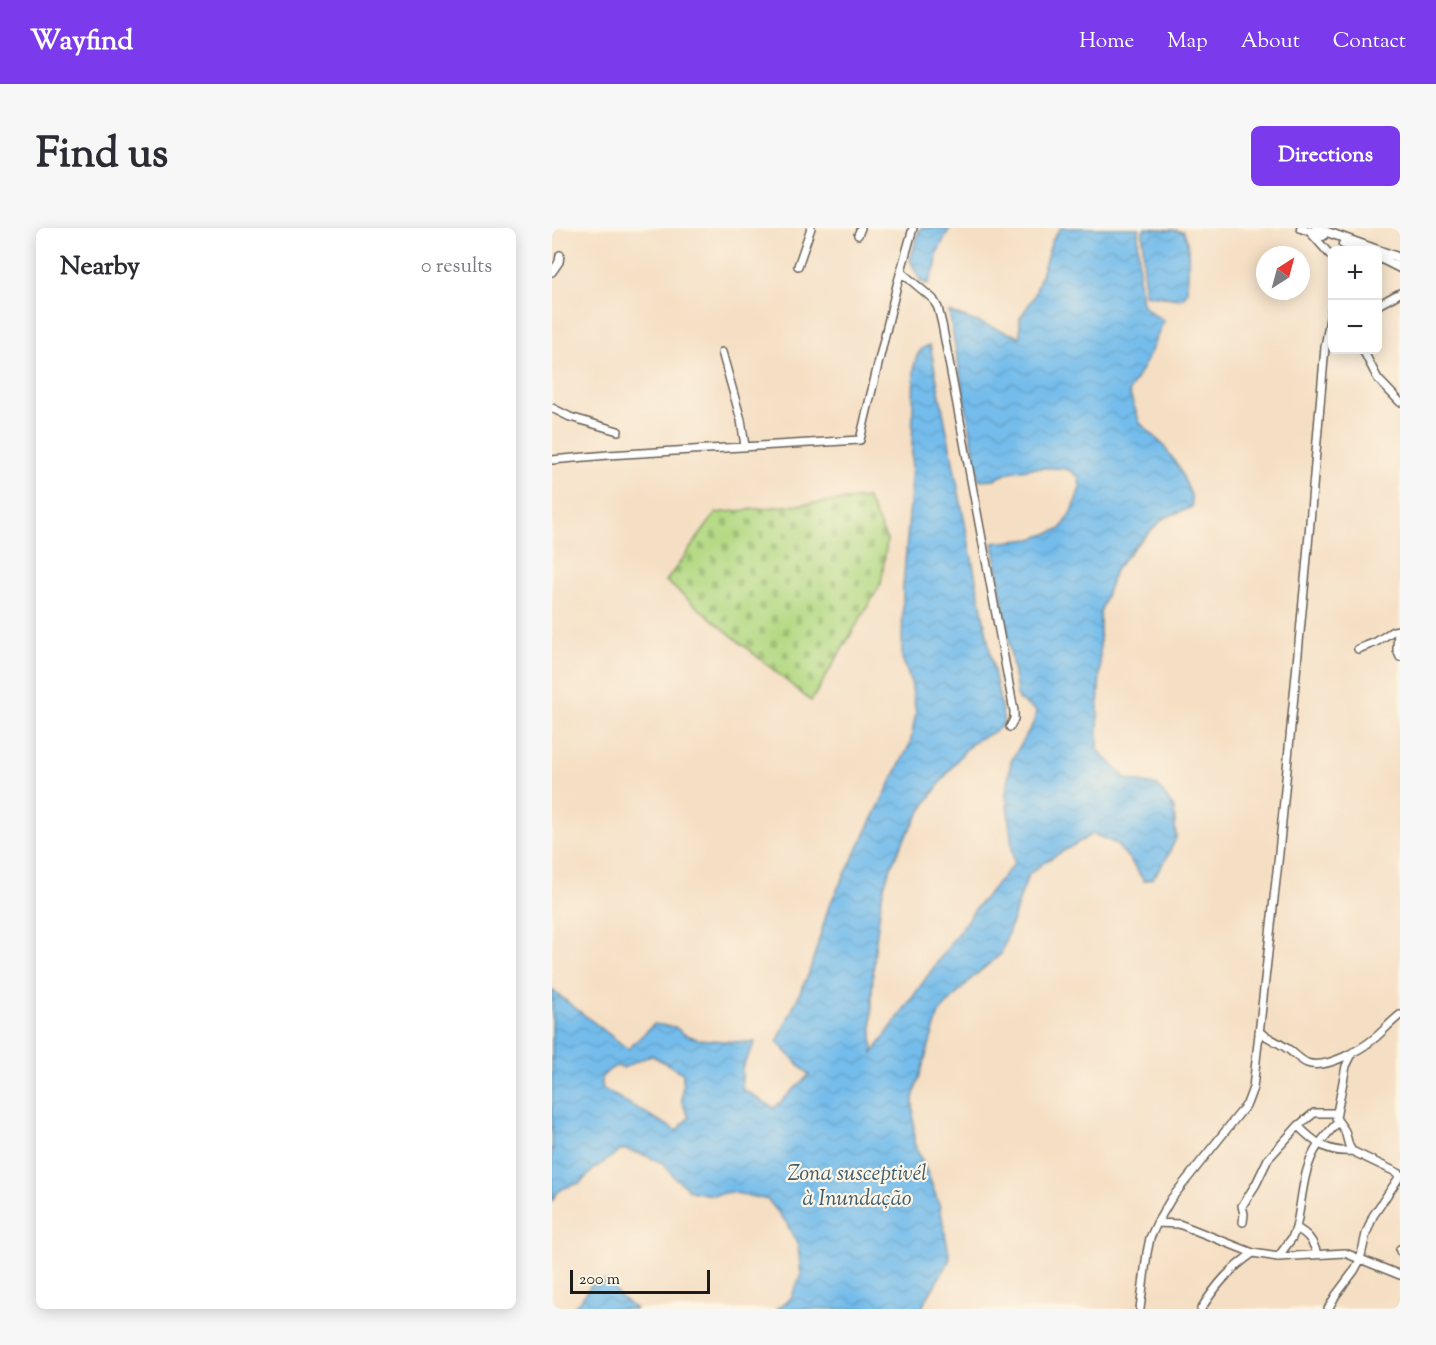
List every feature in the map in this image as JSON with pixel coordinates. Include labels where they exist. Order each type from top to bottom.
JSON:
[{"type":"main road","points":[[1309,229],[1331,230],[1400,259],[1398,264],[1400,268]]},
{"type":"main road","points":[[1309,229],[1350,246]]},
{"type":"main road","points":[[1382,259],[1400,268]]},
{"type":"street","points":[[798,266],[811,228]]},
{"type":"street","points":[[552,460],[860,440],[914,228]]},
{"type":"street","points":[[1309,229],[1328,251]]},
{"type":"street","points":[[552,272],[559,262],[560,255]]},
{"type":"street","points":[[901,272],[933,299],[942,324],[1014,711],[1014,719],[1010,727]]},
{"type":"street","points":[[1382,302],[1400,293]]},
{"type":"street","points":[[1140,1309],[1150,1238],[1171,1199],[1247,1104],[1253,1088],[1279,853],[1328,330]]},
{"type":"street","points":[[722,352],[741,420],[745,446]]},
{"type":"street","points":[[1365,354],[1378,379],[1400,402]]},
{"type":"street","points":[[552,408],[570,417],[618,431]]},
{"type":"street","points":[[1358,649],[1399,630],[1396,650],[1400,657]]},
{"type":"street","points":[[1259,1032],[1307,1063],[1317,1064],[1353,1052],[1375,1038],[1400,1015]]},
{"type":"street","points":[[1328,1309],[1360,1260],[1373,1216],[1400,1175],[1352,1151],[1346,1131],[1338,1122],[1336,1113],[1346,1066],[1353,1052]]},
{"type":"street","points":[[1242,1222],[1244,1214],[1242,1206],[1268,1159],[1298,1126],[1314,1113],[1336,1113]]},
{"type":"street","points":[[1278,1257],[1292,1238],[1296,1228],[1305,1176],[1313,1154],[1338,1122]]},
{"type":"street","points":[[1298,1126],[1319,1145],[1344,1152],[1352,1151]]},
{"type":"street","points":[[1158,1223],[1179,1224],[1253,1253],[1278,1257],[1345,1253],[1400,1275]]},
{"type":"street","points":[[1296,1228],[1310,1238],[1317,1254]]},
{"type":"street","points":[[1201,1309],[1212,1290],[1225,1275],[1253,1253]]},
{"type":"green space","points":[[867,498],[887,540],[881,584],[811,701],[666,581],[716,513]]},
{"type":"water","points":[[920,228],[950,228],[937,253],[936,266],[928,284],[921,282],[910,260]]},
{"type":"water","name":"Zona susceptivél à Inundação","points":[[1060,228],[1140,228],[1138,231],[1139,280],[1142,304],[1154,315],[1164,320],[1147,360],[1129,392],[1140,423],[1162,444],[1178,466],[1191,495],[1192,507],[1164,518],[1135,546],[1115,570],[1100,613],[1098,750],[1126,779],[1158,786],[1174,808],[1176,838],[1153,878],[1144,881],[1115,843],[1093,834],[1046,861],[1028,875],[1001,954],[973,977],[939,1013],[913,1098],[914,1143],[940,1207],[950,1259],[923,1305],[923,1309],[777,1309],[791,1298],[801,1275],[798,1246],[786,1222],[768,1200],[731,1192],[711,1195],[691,1191],[674,1177],[663,1163],[644,1155],[621,1150],[594,1169],[580,1183],[557,1193],[552,1201],[552,990],[628,1049],[654,1024],[675,1027],[684,1034],[698,1039],[755,1042],[742,1068],[742,1089],[774,1108],[809,1075],[777,1042],[809,973],[829,906],[910,744],[916,713],[911,682],[902,658],[903,587],[911,491],[914,366],[919,352],[930,345],[1004,722],[995,732],[974,742],[958,759],[917,817],[889,872],[882,898],[874,957],[873,1053],[975,909],[1014,864],[1006,794],[1011,761],[1034,722],[1036,711],[1018,699],[993,543],[1032,539],[1061,529],[1072,512],[1080,488],[1079,477],[1067,469],[1032,468],[1010,472],[995,479],[979,480],[949,312],[1020,337],[1020,318],[1034,297],[1052,241]],"holes":[[[651,1055],[683,1073],[682,1102],[689,1117],[677,1131],[603,1089],[601,1078],[616,1066],[623,1068]]]},
{"type":"water","points":[[1145,228],[1183,231],[1186,237],[1188,260],[1187,292],[1183,298],[1144,294],[1143,231]]},
{"type":"water","points":[[606,1281],[635,1309],[572,1309],[593,1282]]}]
